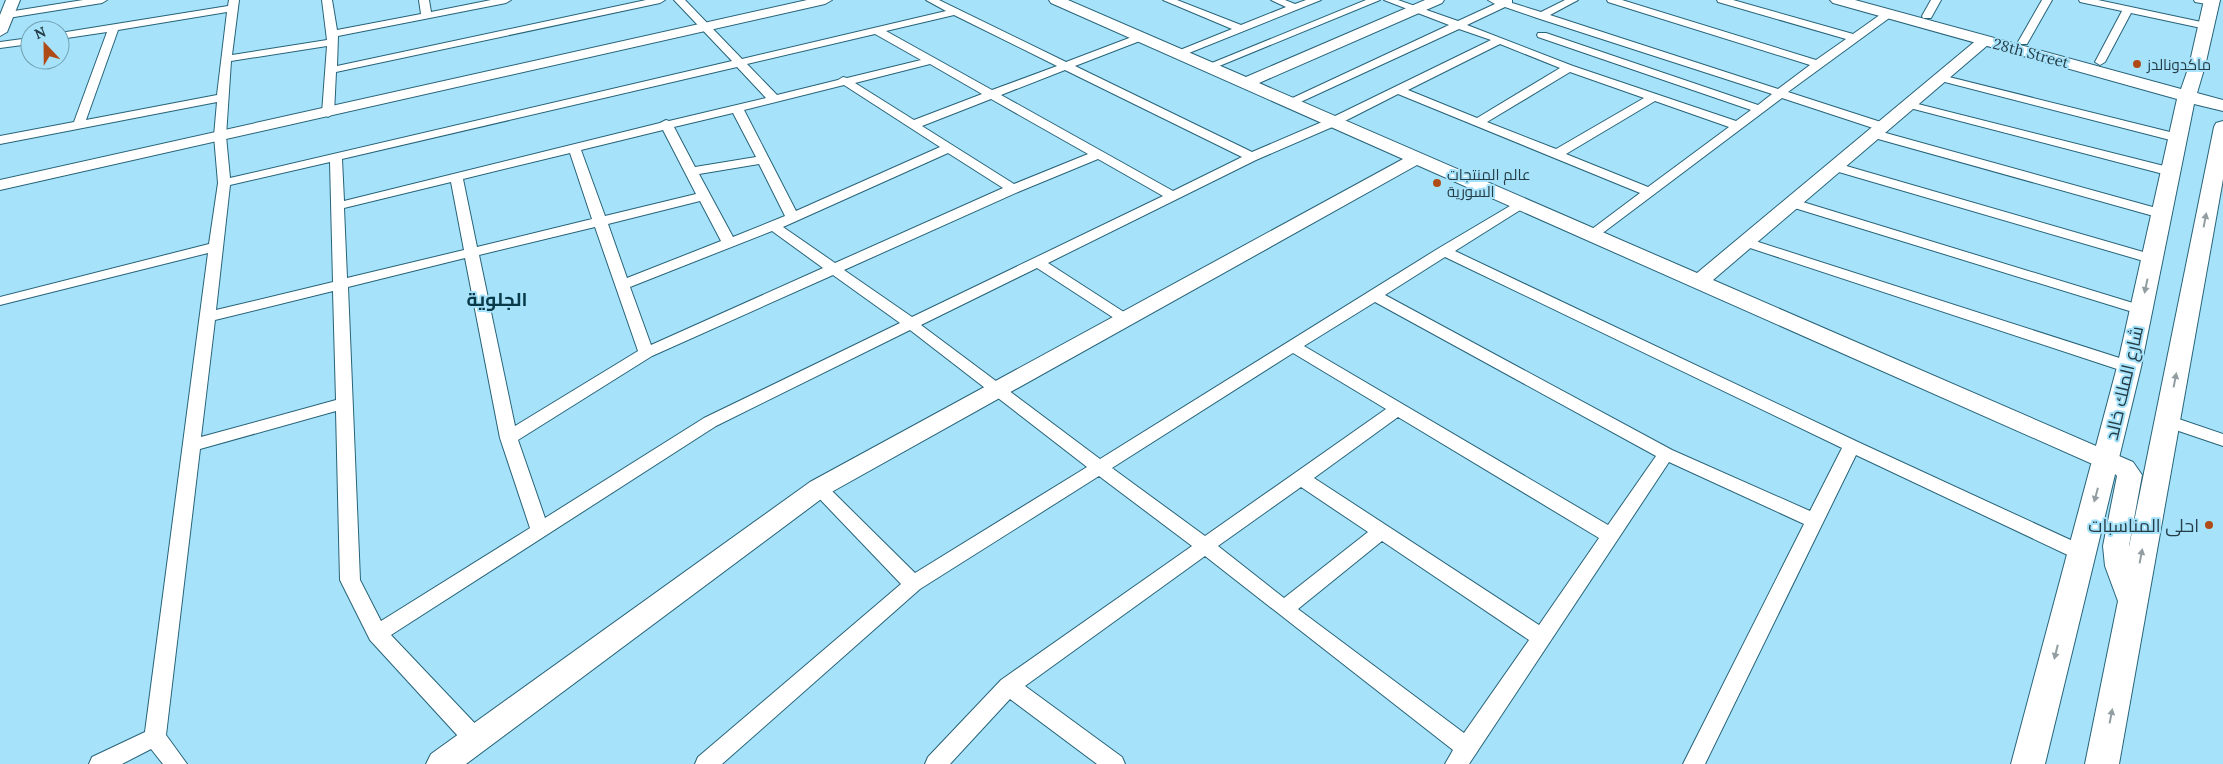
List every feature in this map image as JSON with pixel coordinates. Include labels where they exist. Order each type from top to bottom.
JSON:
[{"type":"main road","name":"28th Street","points":[[1838,0],[1984,41],[2099,65],[2184,79],[2223,106]]},
{"type":"main road","points":[[1868,0],[2023,42],[2099,65],[2184,79],[2223,96]]},
{"type":"main road","name":"شارع الملك خالد","points":[[2028,764],[2141,310],[2171,172],[2172,121],[2207,7]]},
{"type":"main road","points":[[2099,65],[2124,82],[2172,121]]},
{"type":"main road","points":[[2102,764],[2223,127]]},
{"type":"street","points":[[0,32],[13,0]]},
{"type":"street","points":[[8,15],[20,0]]},
{"type":"street","points":[[8,15],[102,0]]},
{"type":"street","points":[[328,0],[332,38],[328,113]]},
{"type":"street","points":[[424,0],[427,16]]},
{"type":"street","points":[[226,59],[506,0]]},
{"type":"street","points":[[331,70],[660,0]]},
{"type":"street","points":[[679,0],[772,98]]},
{"type":"street","points":[[0,185],[328,113],[825,0]]},
{"type":"street","points":[[931,0],[1252,157]]},
{"type":"street","points":[[1056,0],[2124,468],[2130,475],[2116,546],[2118,566],[2132,604]]},
{"type":"street","points":[[1168,0],[1242,29]]},
{"type":"street","points":[[1276,0],[1295,7]]},
{"type":"street","points":[[1179,54],[1316,0]]},
{"type":"street","points":[[1208,67],[1375,0]]},
{"type":"street","points":[[1388,0],[1519,47],[1569,68],[1738,126]]},
{"type":"street","points":[[1246,83],[1437,0]]},
{"type":"street","points":[[1541,16],[1573,0]]},
{"type":"street","points":[[1612,0],[1818,64]]},
{"type":"street","points":[[1722,0],[1855,38]]},
{"type":"street","points":[[1927,16],[1936,0]]},
{"type":"street","points":[[2023,42],[2047,0]]},
{"type":"street","points":[[2084,0],[2128,9],[2207,7]]},
{"type":"street","points":[[1290,103],[1503,1],[1541,16],[1780,94],[1879,130],[2162,214]]},
{"type":"street","points":[[70,34],[234,4],[226,59],[220,136],[224,184],[155,737],[176,764]]},
{"type":"street","points":[[2099,65],[2128,9]]},
{"type":"street","points":[[224,184],[956,12]]},
{"type":"street","points":[[1590,235],[1738,126],[1818,64],[1888,14]]},
{"type":"street","points":[[1519,47],[1564,23]]},
{"type":"street","points":[[79,124],[113,28]]},
{"type":"street","points":[[876,30],[1173,196]]},
{"type":"street","points":[[1542,35],[1759,109]]},
{"type":"street","points":[[914,125],[1141,37]]},
{"type":"street","points":[[377,634],[710,422],[1252,157],[1333,122],[1500,40]]},
{"type":"street","points":[[1699,282],[1984,41]]},
{"type":"street","points":[[0,46],[20,43]]},
{"type":"street","points":[[338,206],[930,60]]},
{"type":"street","points":[[1478,122],[1569,68]]},
{"type":"street","points":[[1941,78],[2172,121]]},
{"type":"street","points":[[843,80],[1014,188]]},
{"type":"street","points":[[1398,90],[1650,192]]},
{"type":"street","points":[[0,140],[223,97]]},
{"type":"street","points":[[1557,154],[1654,97]]},
{"type":"street","points":[[1910,105],[2171,172]]},
{"type":"street","points":[[737,108],[792,217]]},
{"type":"street","points":[[666,124],[729,243]]},
{"type":"street","points":[[574,148],[646,353]]},
{"type":"street","points":[[622,285],[773,226],[949,148]]},
{"type":"street","points":[[509,438],[646,353],[1014,188],[1099,154]]},
{"type":"street","points":[[336,157],[350,580],[377,634],[476,740]]},
{"type":"street","points":[[442,764],[819,488],[1417,158]]},
{"type":"street","points":[[691,172],[763,160]]},
{"type":"street","points":[[1836,167],[2152,259]]},
{"type":"street","points":[[456,177],[509,438],[540,530]]},
{"type":"street","points":[[207,317],[704,196]]},
{"type":"street","points":[[1793,203],[2141,310]]},
{"type":"street","points":[[706,764],[913,584],[1520,204]]},
{"type":"street","points":[[773,226],[911,324],[996,390],[1206,546],[1462,756],[1666,454]]},
{"type":"street","points":[[1746,242],[2128,367]]},
{"type":"street","points":[[0,301],[216,247]]},
{"type":"street","points":[[1444,251],[2081,553]]},
{"type":"street","points":[[1037,262],[1125,320]]},
{"type":"street","points":[[1374,295],[1666,454],[1815,521]]},
{"type":"street","points":[[1292,346],[1611,536]]},
{"type":"street","points":[[191,446],[344,403]]},
{"type":"street","points":[[936,764],[1009,686],[1399,408]]},
{"type":"street","points":[[2167,421],[2223,440]]},
{"type":"street","points":[[1694,764],[1852,446]]},
{"type":"street","points":[[1300,478],[1542,638]]},
{"type":"street","points":[[819,488],[913,584]]},
{"type":"street","points":[[1284,609],[1381,532]]},
{"type":"street","points":[[1009,686],[1114,764]]},
{"type":"street","points":[[100,764],[155,737]]},
{"type":"place","name":"ماكدونالدز","points":[[2137,64]]},
{"type":"place","name":"عالم المنتجات السورية","points":[[1437,183]]},
{"type":"place","name":"احلى المناسبات","points":[[2209,525]]},
{"type":"district","name":"الجلوية","points":[[497,299]]}]
